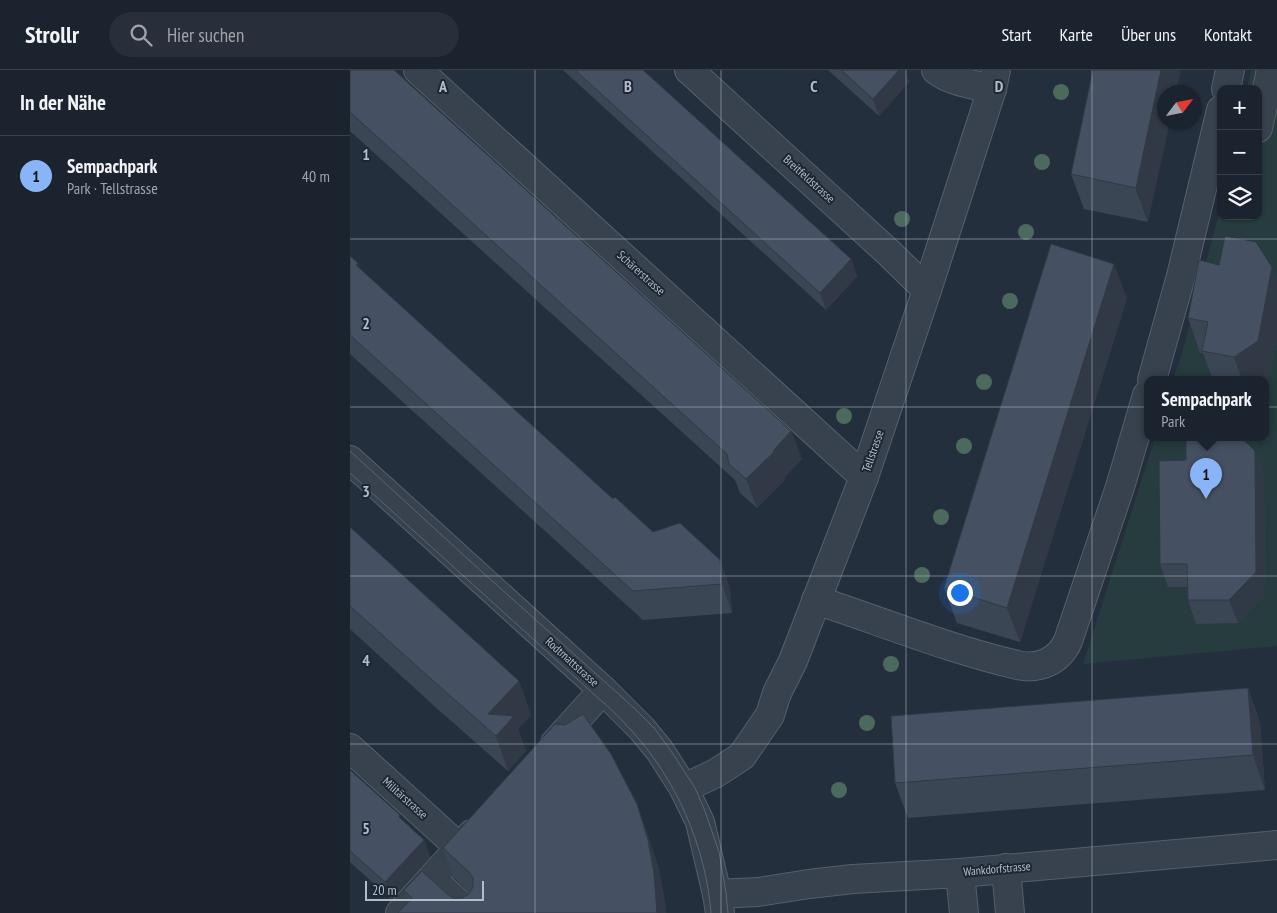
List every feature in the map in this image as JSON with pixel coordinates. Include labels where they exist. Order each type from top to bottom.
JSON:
[{"type":"street","name":"Schärerstrasse","points":[[418,70],[864,478]]},
{"type":"street","name":"Breitfeldstrasse","points":[[689,70],[927,290]]},
{"type":"street","points":[[936,70],[954,80],[994,80]]},
{"type":"street","points":[[1227,85],[1230,70]]},
{"type":"street","points":[[1262,110],[1271,70]]},
{"type":"street","name":"Tellstrasse","points":[[683,787],[716,773],[742,756],[770,715],[777,693],[793,660],[864,478],[927,290],[994,80]]},
{"type":"street","points":[[1153,376],[1181,276],[1217,127]]},
{"type":"street","points":[[816,600],[914,634],[1010,664],[1024,667],[1040,666],[1055,658],[1065,648],[1068,641],[1120,488],[1144,405]]},
{"type":"street","name":"Rodtmattstrasse","points":[[350,460],[603,690],[642,729],[660,751],[683,787],[700,822],[718,903]]},
{"type":"street","points":[[540,759],[603,690]]},
{"type":"street","name":"Militärstrasse","points":[[350,748],[460,848]]},
{"type":"street","points":[[400,913],[487,818]]},
{"type":"street","name":"Wankdorfstrasse","points":[[718,903],[758,892],[853,879],[960,873],[1277,845]]},
{"type":"street","points":[[1006,868],[1010,913]]},
{"type":"street","points":[[960,873],[964,913]]},
{"type":"street","points":[[432,879],[469,913]]},
{"type":"green space","points":[[1251,70],[1277,70],[1277,646],[1083,664],[1154,441],[1269,441],[1269,376],[1174,376],[1217,220],[1262,220],[1262,85],[1248,85]]},
{"type":"building","points":[[350,70],[394,70],[791,431],[774,452],[746,479],[729,464],[727,454],[350,112]]},
{"type":"building","points":[[575,70],[643,70],[851,259],[820,293]]},
{"type":"building","points":[[841,70],[899,70],[873,99]]},
{"type":"building","points":[[1093,70],[1161,70],[1136,188],[1071,174]]},
{"type":"building","points":[[1225,236],[1256,242],[1272,267],[1258,341],[1234,357],[1202,351],[1208,322],[1188,318],[1199,260],[1219,265]]},
{"type":"building","points":[[1051,244],[1114,264],[1007,608],[944,588]]},
{"type":"building","points":[[350,256],[358,263],[356,265],[613,499],[615,497],[653,532],[680,523],[720,560],[722,584],[633,591],[350,335]]},
{"type":"building","points":[[1186,441],[1245,441],[1255,451],[1256,572],[1229,600],[1188,600],[1187,564],[1160,564],[1159,461],[1186,460]]},
{"type":"building","points":[[350,527],[519,681],[488,714],[514,716],[496,736],[350,606]]},
{"type":"building","points":[[1248,688],[1253,755],[895,783],[891,716]]},
{"type":"building","points":[[583,714],[611,754],[637,804],[648,840],[654,873],[657,913],[398,913],[412,898],[404,890],[422,871],[448,895],[454,898],[462,898],[469,894],[473,887],[473,878],[443,848],[555,724],[565,725]]},
{"type":"building","points":[[350,770],[400,815],[399,817],[424,840],[385,882],[350,851]]},
{"type":"tram line","points":[[350,451],[655,729],[695,788],[705,811],[719,852],[728,913]]},
{"type":"tram line","points":[[350,473],[610,709],[646,748],[675,791],[686,815],[703,863],[711,913]]},
{"type":"place","name":"Sempachpark","points":[[1206,499]]}]
